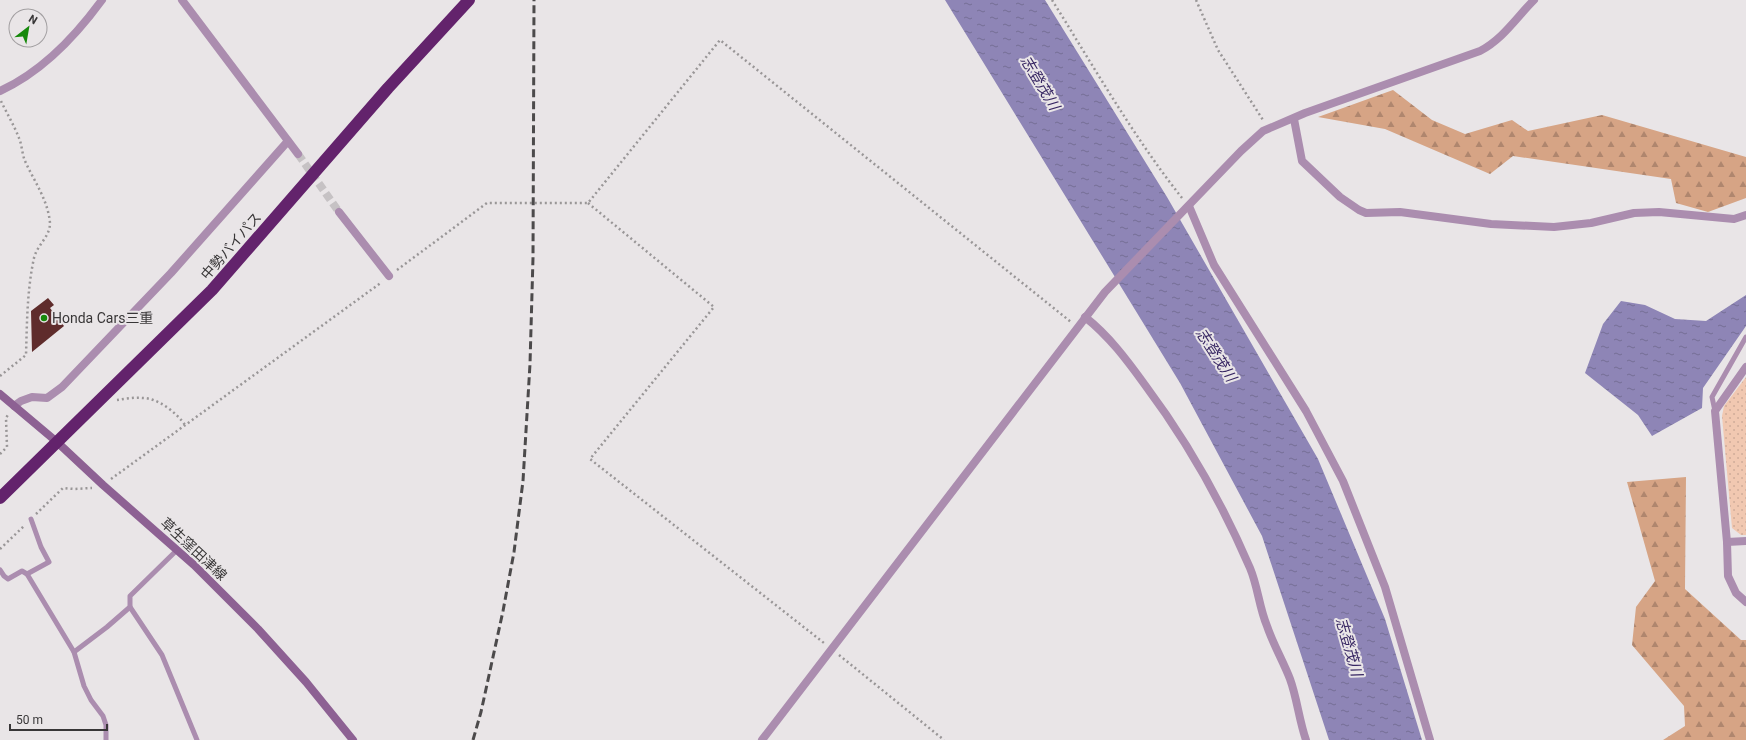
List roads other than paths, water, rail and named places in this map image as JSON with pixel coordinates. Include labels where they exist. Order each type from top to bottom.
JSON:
[{"type":"highway","name":"中勢バイパス","points":[[0,498],[147,356],[212,290],[407,66],[469,0]]},
{"type":"main road","name":"草生窪田津線","points":[[0,394],[57,442],[176,550],[258,629],[306,682],[352,739]]},
{"type":"street","points":[[0,91],[18,82],[45,63],[80,29],[102,0]]},
{"type":"street","points":[[182,0],[298,154]]},
{"type":"street","points":[[762,740],[1077,326],[1105,292],[1241,151],[1263,131],[1269,130],[1306,114],[1480,52],[1493,45],[1534,0]]},
{"type":"street","points":[[1294,119],[1302,161],[1340,196],[1359,210],[1366,213],[1400,212],[1491,224],[1554,228],[1592,223],[1634,213],[1659,212],[1734,219],[1746,215]]},
{"type":"street","points":[[14,406],[21,401],[32,397],[47,398],[62,387],[171,274],[288,141]]},
{"type":"street","points":[[1186,209],[1214,265],[1294,391],[1343,481],[1385,587],[1430,740]]},
{"type":"street","points":[[340,212],[389,276]]},
{"type":"street","points":[[1085,317],[1118,349],[1164,410],[1202,470],[1250,569],[1257,588],[1266,624],[1290,679],[1306,740]]},
{"type":"street","points":[[1746,367],[1715,411],[1730,582],[1736,593],[1746,602]]},
{"type":"street","points":[[1727,542],[1746,541]]},
{"type":"lane","points":[[1715,411],[1712,397],[1746,337]]},
{"type":"lane","points":[[27,574],[49,562],[41,547],[31,519]]},
{"type":"lane","points":[[176,550],[130,596],[130,608],[162,655],[197,740]]},
{"type":"lane","points":[[0,570],[8,579],[22,571],[27,574],[74,652],[84,686],[105,721],[106,740]]},
{"type":"lane","points":[[74,652],[130,608]]},
{"type":"water","name":"志登茂川","points":[[945,0],[1045,0],[1167,197],[1318,459],[1385,619],[1422,740],[1329,740],[1262,536],[1180,383]]},
{"type":"water","points":[[1746,295],[1746,326],[1703,388],[1702,408],[1652,436],[1638,415],[1585,373],[1603,324],[1621,301],[1645,305],[1675,319],[1706,321]]},
{"type":"tunnel","points":[[298,154],[339,212]]},
{"type":"railway","points":[[473,740],[481,712],[503,611],[514,552],[523,481],[530,364],[533,258],[534,0]]},
{"type":"place","name":"Honda Cars三重","points":[[44,318]]}]
